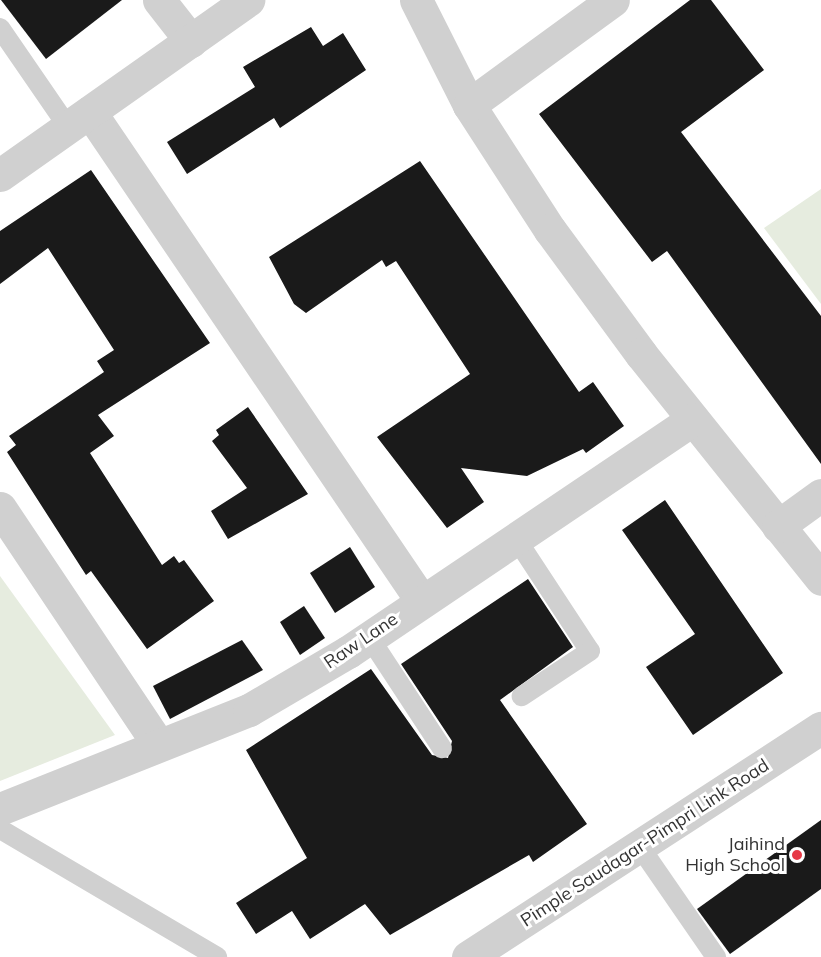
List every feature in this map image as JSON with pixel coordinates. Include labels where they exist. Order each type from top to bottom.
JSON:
[{"type":"street","points":[[159,0],[191,40]]},
{"type":"street","points":[[0,175],[248,0]]},
{"type":"street","points":[[416,0],[469,105],[550,230],[693,419],[821,579]]},
{"type":"street","points":[[469,105],[613,0]]},
{"type":"street","points":[[79,120],[421,600]]},
{"type":"street","name":"Raw Lane","points":[[0,809],[158,744],[249,710],[369,637],[693,419]]},
{"type":"street","points":[[778,526],[821,495]]},
{"type":"street","points":[[5,527],[158,744]]},
{"type":"street","name":"Pimple Saudagar-Pimpri Link Road","points":[[468,957],[821,728]]},
{"type":"lane","points":[[0,28],[79,120]]},
{"type":"lane","points":[[515,537],[590,651],[522,696]]},
{"type":"lane","points":[[369,637],[442,748]]},
{"type":"lane","points":[[0,830],[217,957]]},
{"type":"lane","points":[[640,847],[716,957]]},
{"type":"shaded area","points":[[821,189],[821,304],[764,228]]},
{"type":"shaded area","points":[[0,576],[115,735],[0,781]]},
{"type":"building","points":[[1,0],[122,0],[46,59]]},
{"type":"building","points":[[690,0],[711,0],[764,70],[681,132],[821,316],[821,464],[667,251],[652,262],[539,114]]},
{"type":"building","points":[[311,27],[323,46],[343,33],[366,70],[280,128],[274,118],[187,174],[167,142],[255,87],[243,67]]},
{"type":"building","points":[[420,161],[579,392],[593,382],[624,426],[586,453],[583,449],[527,476],[461,468],[484,502],[447,528],[377,437],[470,374],[396,261],[386,267],[382,260],[306,313],[294,304],[269,257]]},
{"type":"building","points":[[91,170],[210,343],[98,415],[114,436],[90,453],[162,565],[174,556],[179,563],[184,560],[214,601],[147,649],[91,571],[86,575],[7,452],[16,445],[9,436],[104,372],[97,361],[114,350],[48,248],[0,284],[0,231]]},
{"type":"building","points":[[248,407],[308,494],[228,539],[211,511],[247,488],[212,441],[219,435],[216,430]]},
{"type":"building","points":[[665,500],[783,673],[693,735],[646,667],[695,634],[622,530]]},
{"type":"building","points":[[350,547],[375,587],[335,613],[310,573]]},
{"type":"building","points":[[528,579],[573,647],[500,700],[587,824],[533,862],[529,855],[390,935],[365,904],[310,939],[292,911],[256,934],[236,903],[307,858],[246,750],[371,669],[432,755],[448,758],[452,741],[401,664]]},
{"type":"building","points":[[304,606],[325,638],[300,655],[280,622]]},
{"type":"building","points":[[242,640],[263,670],[170,719],[153,686]]},
{"type":"building","name":"Jaihind High School","points":[[821,820],[821,889],[730,954],[697,909]]},
{"type":"place","name":"Jaihind High School","points":[[797,855]]}]
